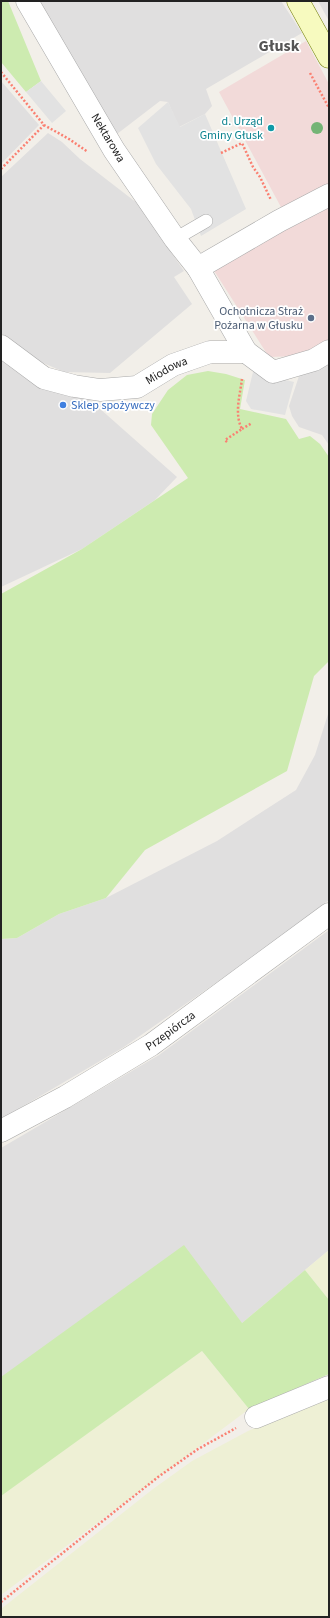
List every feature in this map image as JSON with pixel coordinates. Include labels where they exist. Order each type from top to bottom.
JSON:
[{"type":"street","name":"Nektarowa","points":[[27,1],[114,150],[175,239],[198,268]]},
{"type":"street","points":[[298,1],[329,56]]},
{"type":"street","points":[[329,195],[279,221],[198,268],[246,352],[273,372],[314,360],[329,351]]},
{"type":"street","name":"Miodowa","points":[[1,346],[44,378],[74,386],[100,390],[137,387],[173,365],[210,352],[246,352]]},
{"type":"street","name":"Przepiórcza","points":[[1,1132],[65,1097],[151,1045],[329,914]]},
{"type":"street","points":[[256,1417],[329,1387]]},
{"type":"lane","points":[[175,239],[206,221]]},
{"type":"path","points":[[1,72],[44,125],[69,138],[87,152],[114,150]]},
{"type":"path","points":[[1,169],[44,125]]},
{"type":"path","points":[[221,153],[242,143],[270,200]]},
{"type":"path","points":[[242,429],[237,413],[246,352]]},
{"type":"path","points":[[227,442],[225,440],[252,423]]},
{"type":"path","points":[[1,1602],[158,1477],[198,1449],[256,1417]]},
{"type":"shaded area","points":[[38,1],[281,1],[302,33],[206,89],[212,106],[205,114],[179,127],[168,102],[160,101],[117,134]]},
{"type":"shaded area","points":[[318,1],[329,1],[329,21]]},
{"type":"shaded area","points":[[306,41],[329,84],[329,185],[282,209],[219,92]]},
{"type":"shaded area","points":[[1,81],[39,125],[1,164]]},
{"type":"shaded area","points":[[41,81],[66,111],[52,123],[26,92]]},
{"type":"shaded area","points":[[168,102],[180,127],[205,114],[246,209],[201,236],[191,209],[156,164],[138,128]]},
{"type":"shaded area","points":[[48,133],[62,142],[80,159],[137,203],[184,271],[174,277],[192,304],[110,373],[64,372],[41,362],[1,333],[1,177]]},
{"type":"shaded area","points":[[329,203],[329,340],[299,356],[269,357],[211,266]]},
{"type":"shaded area","points":[[1,353],[81,392],[177,477],[155,500],[82,549],[1,587]]},
{"type":"shaded area","points":[[329,355],[329,445],[322,435],[299,427],[292,416],[289,406],[301,370]]},
{"type":"shaded area","points":[[253,372],[294,382],[285,415],[251,409],[246,401]]},
{"type":"shaded area","points":[[329,711],[329,900],[250,959],[124,1047],[1,1119],[1,939],[17,938],[59,914],[106,898],[217,841],[296,790],[315,755]]},
{"type":"shaded area","points":[[329,930],[329,1250],[242,1323],[1,1378],[1,1148],[159,1055]]},
{"type":"green space","points":[[1,1],[8,1],[41,81],[26,92],[1,62]]},
{"type":"green space","points":[[208,371],[226,374],[245,380],[240,409],[286,419],[299,439],[310,436],[320,444],[329,457],[329,661],[314,676],[287,771],[145,850],[106,898],[59,914],[17,938],[1,939],[1,594],[82,549],[188,478],[151,425],[152,414],[168,390],[187,375]]},
{"type":"green space","points":[[184,1245],[242,1323],[305,1270],[329,1300],[329,1374],[249,1409],[202,1351],[1,1496],[1,1377]]},
{"type":"green space","points":[[329,1250],[329,1300],[305,1270]]},
{"type":"green space","points":[[202,1351],[249,1409],[1,1595],[1,1495]]},
{"type":"green space","points":[[329,1398],[329,1617],[1,1617],[1,1609],[153,1489],[192,1461],[248,1431]]},
{"type":"place","name":"d. Urząd Gminy Głusk","points":[[271,128]]},
{"type":"place","name":"Ochotnicza Straż Pożarna w Głusku","points":[[311,318]]},
{"type":"place","name":"Sklep spożywczy","points":[[63,405]]},
{"type":"district","name":"Głusk","points":[[279,46]]}]
